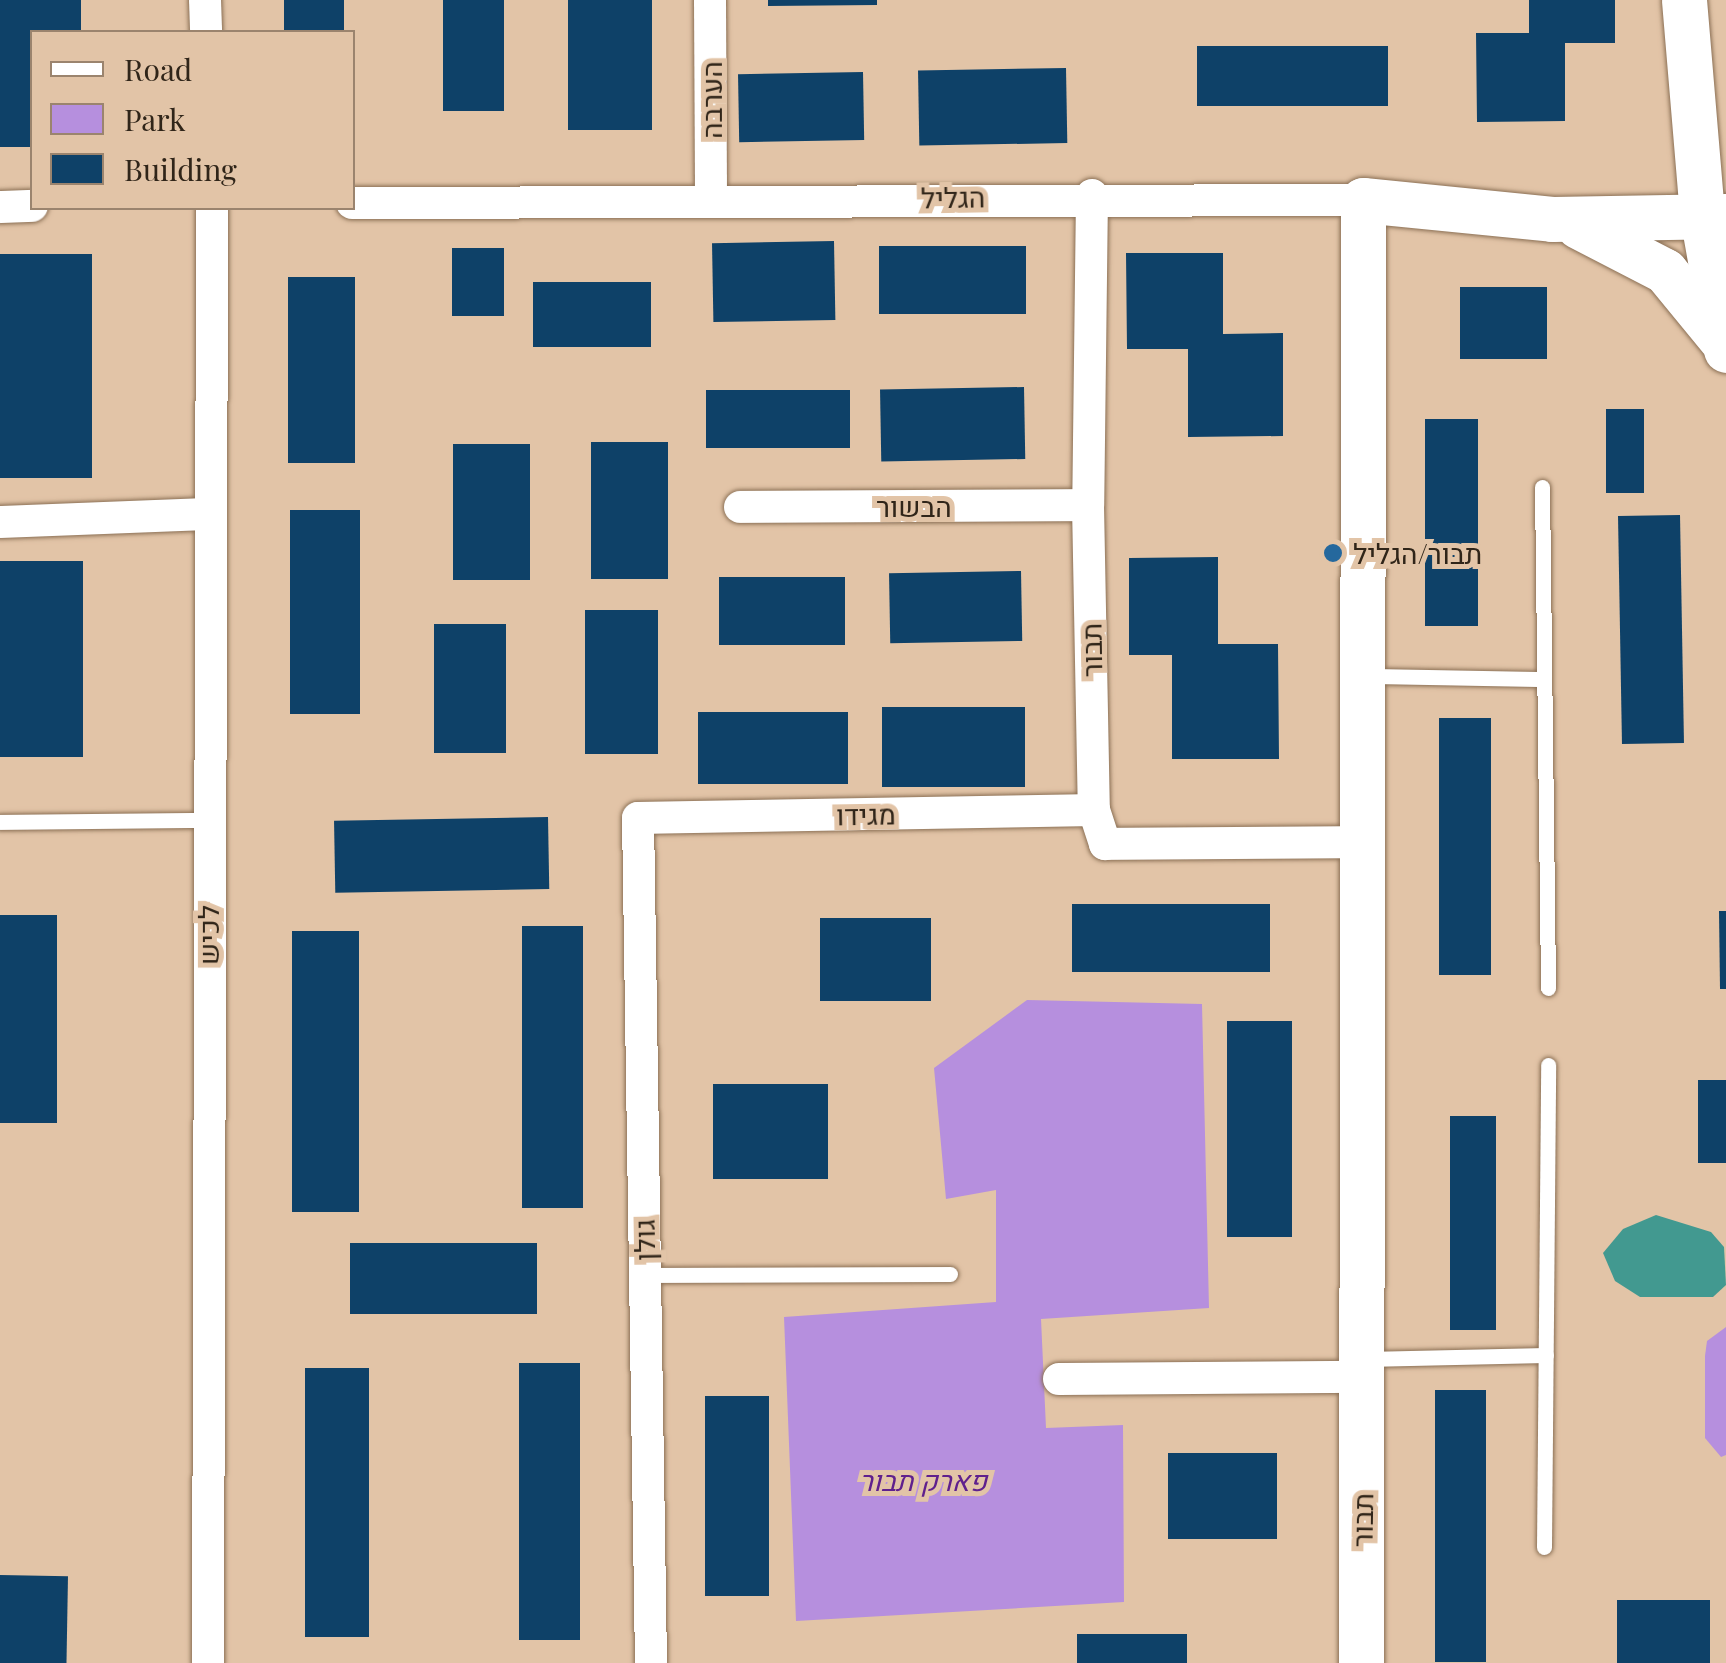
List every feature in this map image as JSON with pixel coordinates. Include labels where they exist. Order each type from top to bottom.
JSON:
[{"type":"street","points":[[206,0],[206,30]]},
{"type":"street","name":"הערבה","points":[[710,0],[711,199]]},
{"type":"street","points":[[1684,0],[1714,216],[1726,348]]},
{"type":"street","points":[[1690,62],[1726,134]]},
{"type":"street","name":"הגליל","points":[[355,203],[1092,195],[1363,200],[1552,219],[1714,216]]},
{"type":"street","name":"תבור","points":[[1092,195],[1088,504],[1094,810]]},
{"type":"street","name":"תבור","points":[[1360,1663],[1363,200]]},
{"type":"street","points":[[0,206],[30,206]]},
{"type":"street","name":"לכיש","points":[[208,1663],[212,210]]},
{"type":"street","name":"הגליל","points":[[1552,219],[1640,252],[1726,348]]},
{"type":"street","name":"הבשור","points":[[740,507],[1088,504]]},
{"type":"street","points":[[0,522],[210,514]]},
{"type":"street","points":[[1094,810],[1104,844],[1364,842]]},
{"type":"street","name":"מגידו","points":[[638,818],[1094,810]]},
{"type":"street","name":"גולן","points":[[638,818],[651,1663]]},
{"type":"street","points":[[1058,1379],[1363,1368]]},
{"type":"lane","points":[[1542,487],[1548,988]]},
{"type":"lane","points":[[1363,676],[1544,680]]},
{"type":"lane","points":[[0,822],[208,820]]},
{"type":"lane","points":[[1544,1547],[1548,1064]]},
{"type":"lane","points":[[645,1275],[950,1274]]},
{"type":"lane","points":[[1363,1368],[1546,1355]]},
{"type":"green space","name":"פארק תבור","points":[[1027,1000],[1202,1004],[1209,1308],[1041,1319],[1046,1428],[1123,1425],[1124,1602],[796,1621],[784,1317],[996,1302],[996,1190],[946,1199],[934,1068]]},
{"type":"green space","points":[[1726,1327],[1726,1455],[1721,1457],[1705,1438],[1705,1356],[1707,1341]]},
{"type":"water","points":[[1656,1215],[1711,1232],[1724,1247],[1726,1285],[1713,1297],[1640,1297],[1615,1281],[1603,1253],[1623,1229]]},
{"type":"building","points":[[0,0],[81,0],[81,30],[30,30],[30,147],[0,147]]},
{"type":"building","points":[[284,0],[344,0],[344,30],[284,30]]},
{"type":"building","points":[[443,0],[504,0],[504,111],[443,111]]},
{"type":"building","points":[[568,0],[652,0],[652,130],[568,130]]},
{"type":"building","points":[[768,0],[877,0],[877,5],[768,6]]},
{"type":"building","points":[[1529,0],[1615,0],[1615,43],[1565,43],[1565,121],[1477,122],[1476,33],[1529,33]]},
{"type":"building","points":[[1197,46],[1388,46],[1388,106],[1197,106]]},
{"type":"building","points":[[1066,68],[1067,143],[919,146],[918,71]]},
{"type":"building","points":[[863,72],[864,140],[739,142],[738,74]]},
{"type":"building","points":[[834,241],[835,320],[713,322],[712,243]]},
{"type":"building","points":[[879,246],[1026,246],[1026,314],[879,314]]},
{"type":"building","points":[[452,248],[504,248],[504,316],[452,316]]},
{"type":"building","points":[[1126,253],[1223,253],[1223,334],[1283,333],[1283,436],[1188,437],[1188,349],[1127,349]]},
{"type":"building","points":[[0,254],[92,254],[92,478],[0,478]]},
{"type":"building","points":[[288,277],[355,277],[355,463],[288,463]]},
{"type":"building","points":[[533,282],[651,282],[651,347],[533,347]]},
{"type":"building","points":[[1460,287],[1547,287],[1547,359],[1460,359]]},
{"type":"building","points":[[1024,387],[1025,459],[881,462],[880,390]]},
{"type":"building","points":[[706,390],[850,390],[850,448],[706,448]]},
{"type":"building","points":[[1606,409],[1644,409],[1644,493],[1606,493]]},
{"type":"building","points":[[1425,419],[1478,419],[1478,626],[1425,626]]},
{"type":"building","points":[[591,442],[668,442],[668,579],[591,579]]},
{"type":"building","points":[[453,444],[530,444],[530,580],[453,580]]},
{"type":"building","points":[[290,510],[360,510],[360,714],[290,714]]},
{"type":"building","points":[[1680,515],[1684,743],[1622,744],[1618,516]]},
{"type":"building","points":[[1218,557],[1218,644],[1278,644],[1279,759],[1172,759],[1172,655],[1129,655],[1129,558]]},
{"type":"building","points":[[0,561],[83,561],[83,757],[0,757]]},
{"type":"building","points":[[1021,571],[1022,641],[890,643],[889,573]]},
{"type":"building","points":[[719,577],[845,577],[845,645],[719,645]]},
{"type":"building","points":[[585,610],[658,610],[658,754],[585,754]]},
{"type":"building","points":[[434,624],[506,624],[506,753],[434,753]]},
{"type":"building","points":[[882,707],[1025,707],[1025,787],[882,787]]},
{"type":"building","points":[[698,712],[848,712],[848,784],[698,784]]},
{"type":"building","points":[[1439,718],[1491,718],[1491,975],[1439,975]]},
{"type":"building","points":[[548,817],[549,889],[335,893],[334,821]]},
{"type":"building","points":[[1072,904],[1270,904],[1270,972],[1072,972]]},
{"type":"building","points":[[1719,911],[1726,911],[1726,989],[1720,989]]},
{"type":"building","points":[[0,915],[57,915],[57,1123],[0,1123]]},
{"type":"building","points":[[820,918],[931,918],[931,1001],[820,1001]]},
{"type":"building","points":[[522,926],[583,926],[583,1208],[522,1208]]},
{"type":"building","points":[[292,931],[359,931],[359,1212],[292,1212]]},
{"type":"building","points":[[1227,1021],[1292,1021],[1292,1237],[1227,1237]]},
{"type":"building","points":[[1698,1080],[1726,1080],[1726,1163],[1698,1163]]},
{"type":"building","points":[[713,1084],[828,1084],[828,1179],[713,1179]]},
{"type":"building","points":[[1450,1116],[1496,1116],[1496,1330],[1450,1330]]},
{"type":"building","points":[[350,1243],[537,1243],[537,1314],[350,1314]]},
{"type":"building","points":[[519,1363],[580,1363],[580,1640],[519,1640]]},
{"type":"building","points":[[305,1368],[369,1368],[369,1637],[305,1637]]},
{"type":"building","points":[[1435,1390],[1486,1390],[1486,1662],[1435,1662]]},
{"type":"building","points":[[705,1396],[769,1396],[769,1596],[705,1596]]},
{"type":"building","points":[[1168,1453],[1277,1453],[1277,1539],[1168,1539]]},
{"type":"building","points":[[0,1575],[68,1576],[66,1663],[0,1663]]},
{"type":"building","points":[[1617,1600],[1710,1600],[1710,1663],[1617,1663]]},
{"type":"building","points":[[1077,1634],[1187,1634],[1187,1663],[1077,1663]]},
{"type":"place","name":"תבור/הגליל","points":[[1333,553]]}]
